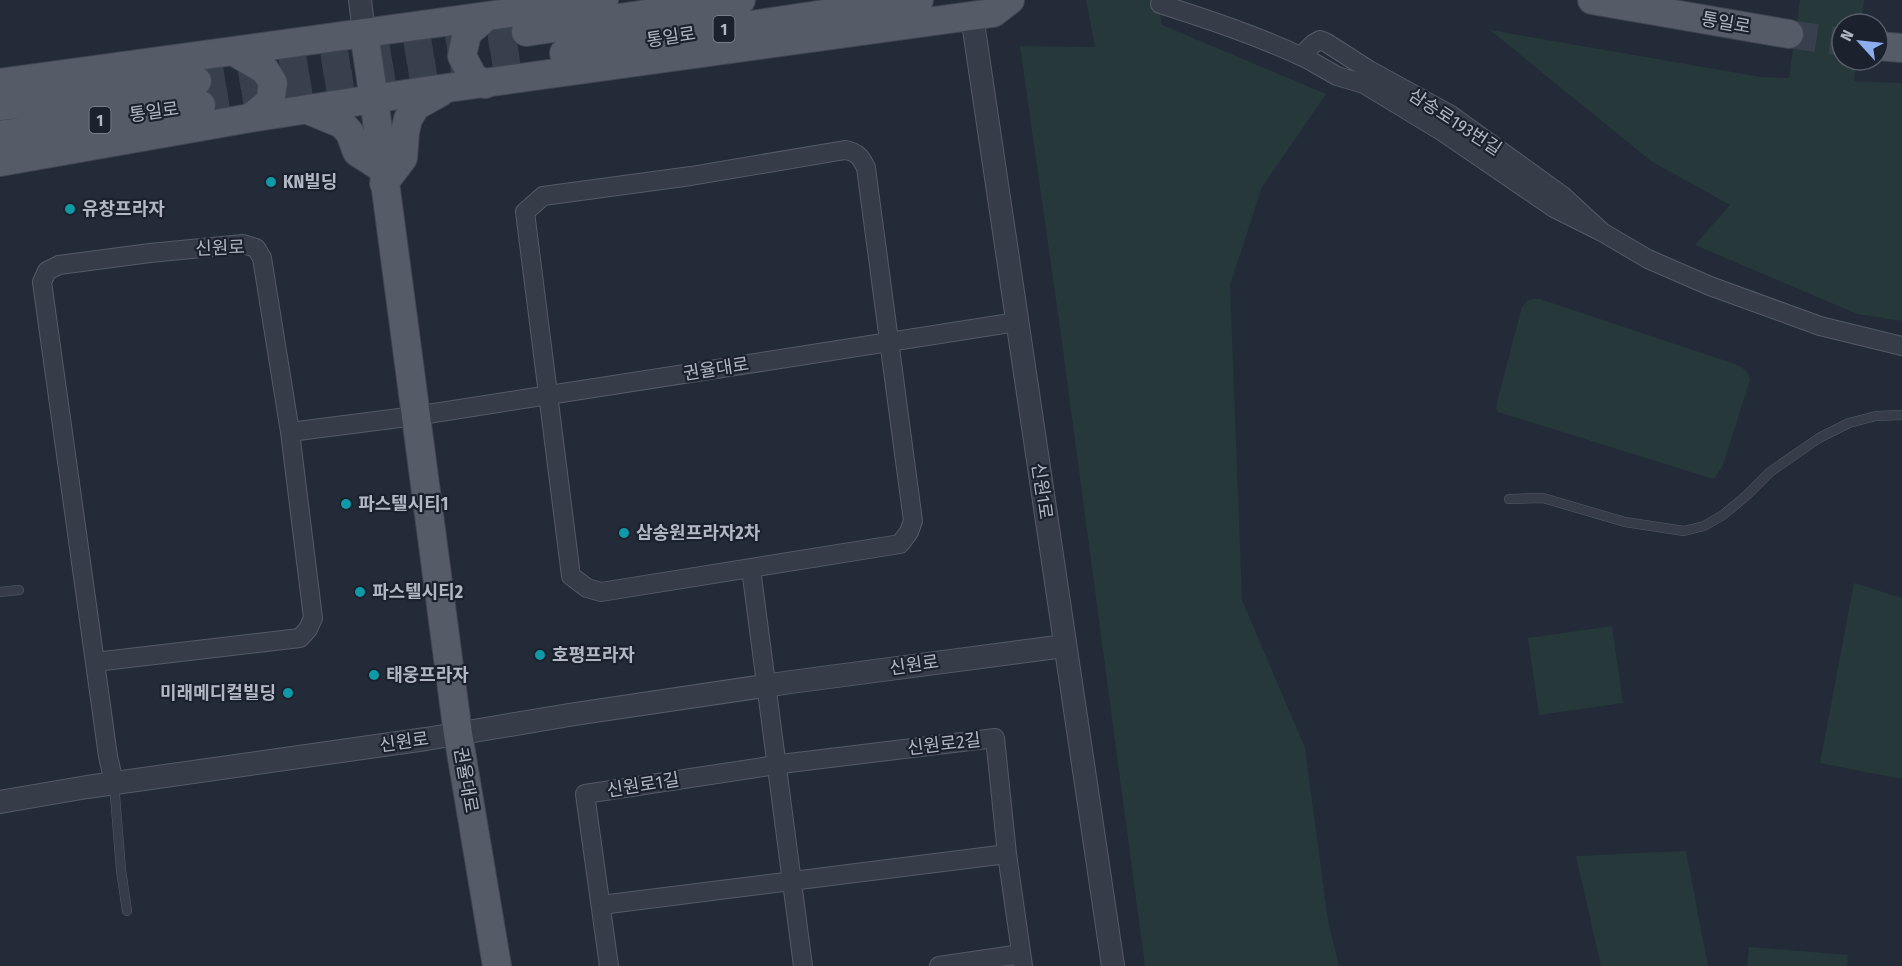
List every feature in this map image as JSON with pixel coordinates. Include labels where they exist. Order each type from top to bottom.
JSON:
[{"type":"main road","points":[[0,83],[604,0]]},
{"type":"main road","name":"통일로","points":[[741,0],[528,45],[919,0]]},
{"type":"main road","points":[[0,162],[250,118],[374,99],[993,13],[1010,0]]},
{"type":"main road","name":"통일로","points":[[1592,0],[1789,34]]},
{"type":"main road","points":[[485,84],[473,77],[462,56],[467,33],[487,16]]},
{"type":"main road","name":"권율대로","points":[[364,33],[458,734],[497,966]]},
{"type":"main road","points":[[233,51],[265,70],[273,83],[270,102],[250,118]]},
{"type":"main road","points":[[308,110],[342,124],[350,133],[357,152],[383,175],[403,158],[408,119],[416,106],[445,89]]},
{"type":"main road","name":"통일로","points":[[0,106],[199,93],[0,135]]},
{"type":"street","points":[[360,0],[364,33]]},
{"type":"street","name":"삼송로193번길","points":[[1160,4],[1222,24],[1309,60],[1307,50],[1320,40],[1451,115],[1563,196],[1602,232],[1648,259],[1710,286],[1820,326],[1902,346]]},
{"type":"street","name":"신원1로","points":[[972,16],[1113,966]]},
{"type":"street","points":[[845,150],[854,151],[866,168],[889,342],[913,521],[909,532],[900,544],[602,592],[587,588],[571,576],[546,395],[525,212],[543,196],[691,176],[845,150]]},
{"type":"street","name":"신원로","points":[[95,662],[300,638],[309,629],[313,618],[290,432],[262,258],[256,248],[243,244],[150,253],[59,266],[47,271],[42,282],[108,756],[114,783]]},
{"type":"street","name":"권율대로","points":[[415,416],[1017,322]]},
{"type":"street","points":[[290,432],[415,416]]},
{"type":"street","points":[[751,569],[803,966]]},
{"type":"street","name":"신원로","points":[[0,802],[765,686],[1064,646]]},
{"type":"street","name":"신원로2길","points":[[776,765],[995,738],[1007,854],[1022,960],[939,966]]},
{"type":"street","name":"신원로1길","points":[[609,966],[585,794],[776,765]]},
{"type":"street","points":[[601,905],[1007,854]]},
{"type":"lane","points":[[1509,499],[1543,498],[1625,522],[1684,531],[1704,526],[1723,514],[1747,495],[1770,472],[1819,438],[1849,423],[1876,417],[1902,415]]},
{"type":"lane","points":[[0,592],[19,590]]},
{"type":"lane","points":[[114,783],[121,870],[127,911]]},
{"type":"shaded area","points":[[1086,0],[1157,0],[1162,25],[1326,94],[1262,187],[1230,285],[1242,600],[1305,748],[1328,921],[1339,966],[1145,966],[1020,46],[1095,47]]},
{"type":"shaded area","points":[[1800,0],[1864,0],[1862,12],[1830,12],[1830,72],[1855,72],[1854,81],[1902,83],[1902,321],[1857,314],[1695,245],[1730,205],[1651,161],[1490,30],[1761,77],[1789,78]]},
{"type":"shaded area","points":[[1540,299],[1744,369],[1750,380],[1723,465],[1715,478],[1498,412],[1497,402],[1522,307],[1528,300]]},
{"type":"shaded area","points":[[1854,583],[1902,598],[1902,779],[1820,763]]},
{"type":"shaded area","points":[[1612,626],[1623,703],[1539,715],[1528,638]]},
{"type":"shaded area","points":[[1686,851],[1708,966],[1601,966],[1576,856]]},
{"type":"shaded area","points":[[1749,947],[1848,955],[1847,966],[1747,966]]},
{"type":"tunnel","points":[[197,81],[526,32]]},
{"type":"tunnel","points":[[1789,34],[1830,40]]},
{"type":"tunnel","points":[[201,105],[530,58]]},
{"type":"place","name":"KN빌딩","points":[[271,182]]},
{"type":"place","name":"유창프라자","points":[[70,209]]},
{"type":"place","name":"파스텔시티1","points":[[346,504]]},
{"type":"place","name":"삼송원프라자2차","points":[[624,533]]},
{"type":"place","name":"파스텔시티2","points":[[360,592]]},
{"type":"place","name":"호평프라자","points":[[540,655]]},
{"type":"place","name":"태웅프라자","points":[[374,675]]},
{"type":"place","name":"미래메디컬빌딩","points":[[288,693]]}]
